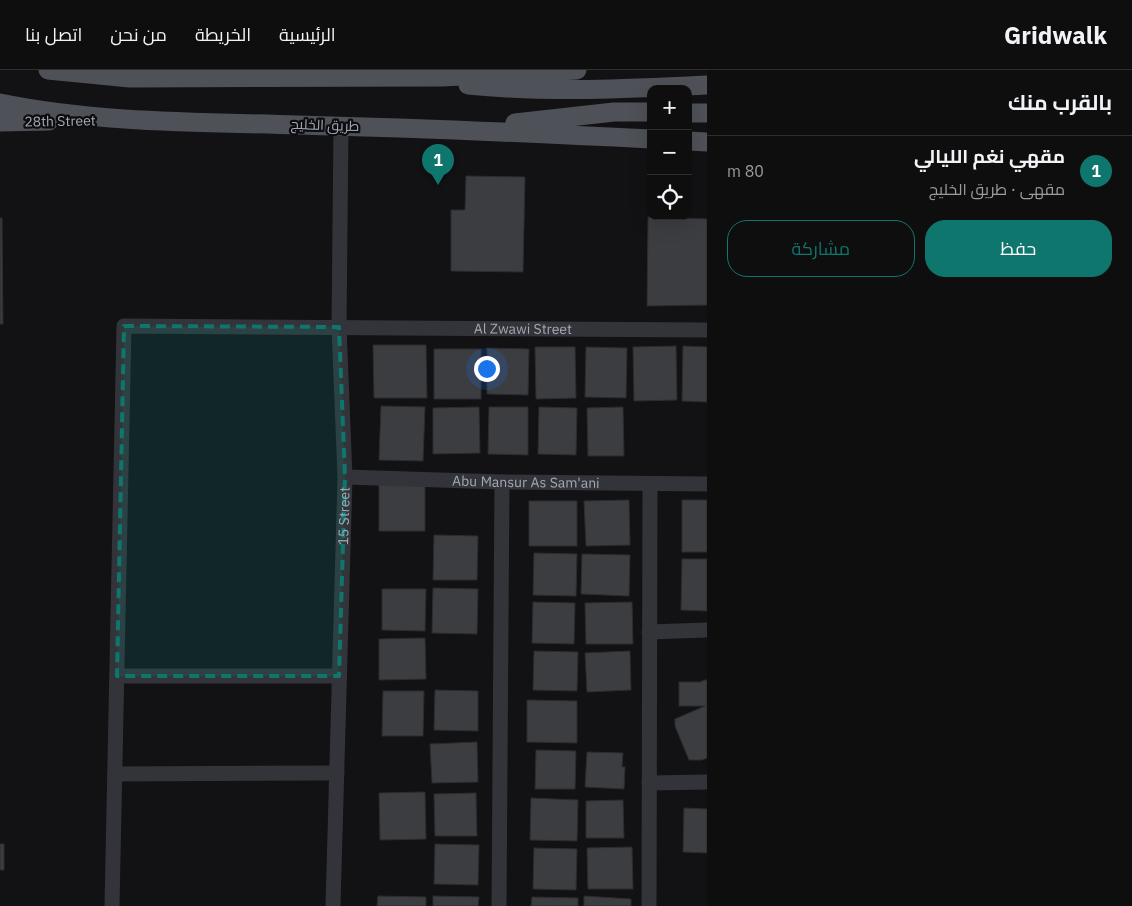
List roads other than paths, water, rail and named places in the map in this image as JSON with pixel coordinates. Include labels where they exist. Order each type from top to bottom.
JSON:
[{"type":"main road","points":[[372,76],[442,76],[577,70]]},
{"type":"main road","points":[[58,71],[130,78],[313,73],[372,76],[498,88],[631,88],[707,85]]},
{"type":"main road","name":"طريق الخليج","points":[[0,103],[29,109],[119,120],[459,130],[647,139]]},
{"type":"main road","points":[[459,130],[614,112],[647,112]]},
{"type":"main road","points":[[692,113],[707,113]]},
{"type":"main road","name":"28th Street","points":[[0,122],[119,120]]},
{"type":"main road","points":[[692,141],[707,142]]},
{"type":"street","name":"15 Street","points":[[333,906],[345,477],[339,328],[341,126]]},
{"type":"street","name":"Al Zwawi Street","points":[[117,676],[124,326],[707,330]]},
{"type":"street","name":"Abu Mansur As Sam'ani","points":[[345,477],[502,482],[707,484]]},
{"type":"street","points":[[499,906],[502,482]]},
{"type":"street","points":[[649,906],[650,484]]},
{"type":"street","points":[[650,632],[707,630]]},
{"type":"street","points":[[112,906],[117,676],[340,676]]},
{"type":"street","points":[[115,774],[337,774]]},
{"type":"street","points":[[649,783],[707,782]]},
{"type":"place","name":"مقهي نغم الليالي","points":[[438,185]]}]
